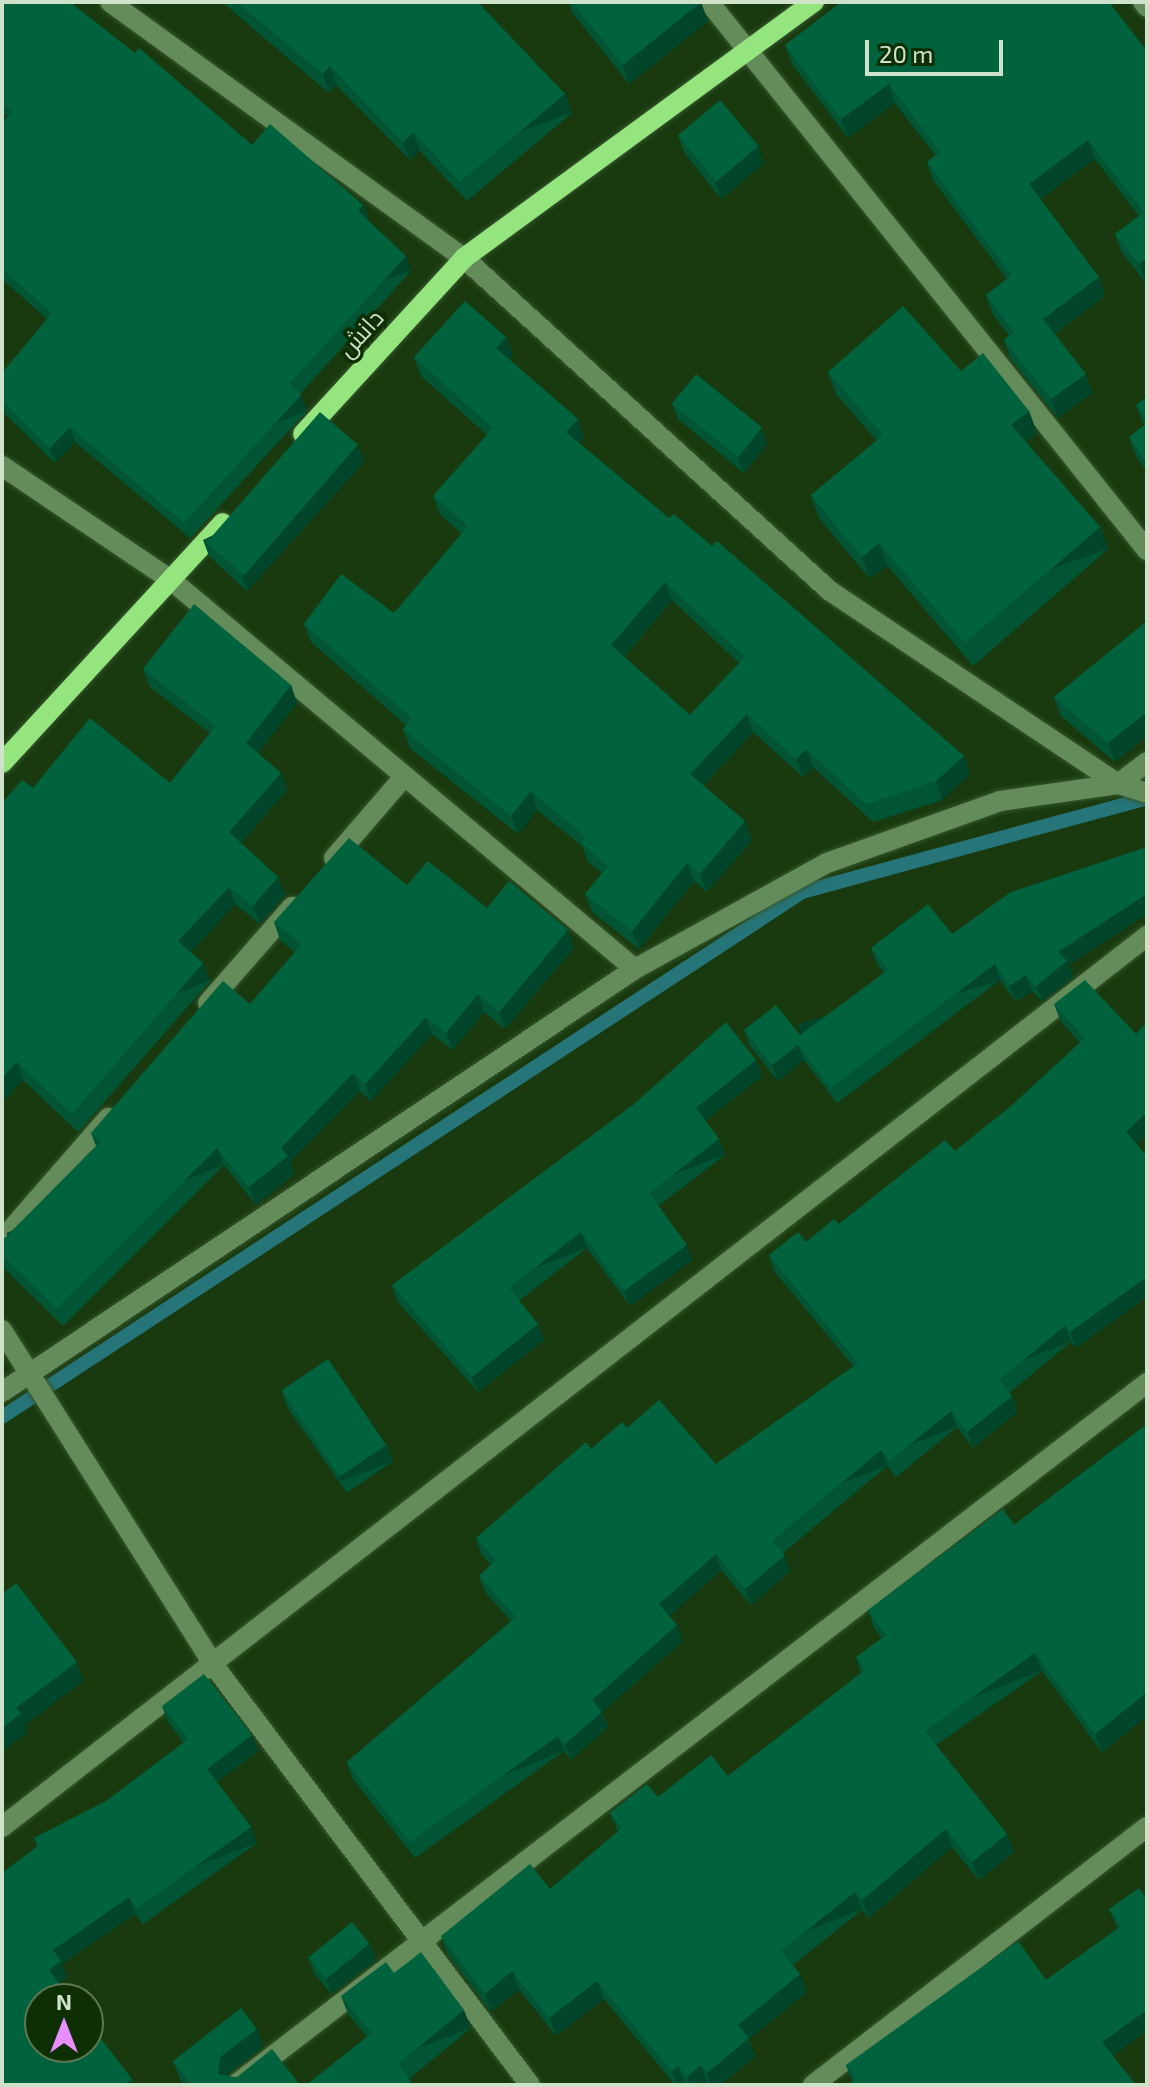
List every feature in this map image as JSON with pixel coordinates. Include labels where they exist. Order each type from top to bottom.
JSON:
[{"type":"main road","name":"دانش","points":[[286,454],[464,258],[749,55],[814,2]]},
{"type":"main road","points":[[2,763],[244,500]]},
{"type":"street","points":[[110,2],[464,258],[830,591],[1118,784],[1147,793]]},
{"type":"street","points":[[709,2],[1147,550]]},
{"type":"street","points":[[2,466],[171,580],[635,969]]},
{"type":"street","points":[[2,1392],[635,969],[827,863],[1000,801],[1118,784],[1147,762]]},
{"type":"street","points":[[188,1026],[404,777]]},
{"type":"street","points":[[2,1827],[215,1667],[1147,936]]},
{"type":"street","points":[[2,1240],[126,1098]]},
{"type":"street","points":[[2,1330],[34,1371],[215,1667],[530,2085]]},
{"type":"street","points":[[235,2085],[1147,1383]]},
{"type":"street","points":[[813,2085],[1147,1827]]},
{"type":"building","points":[[2,2],[70,2],[135,53],[139,48],[252,145],[270,124],[363,205],[358,211],[406,256],[289,384],[301,395],[184,523],[70,427],[50,448],[2,401],[2,373],[52,313],[2,269],[2,123],[12,112],[2,102]]},
{"type":"building","points":[[237,2],[477,2],[565,94],[460,182],[413,132],[403,142],[330,66],[323,74]]},
{"type":"building","points":[[572,2],[701,2],[623,65]]},
{"type":"building","points":[[841,2],[1109,2],[1147,51],[1147,258],[1139,264],[1115,234],[1144,212],[1088,140],[1029,184],[1099,277],[1043,319],[1086,374],[1051,399],[1004,340],[1014,332],[986,295],[1012,275],[927,162],[940,152],[889,84],[841,119],[785,45]]},
{"type":"building","points":[[720,100],[759,146],[716,181],[678,135]]},
{"type":"building","points":[[465,301],[506,337],[496,348],[578,419],[566,432],[669,518],[674,514],[712,546],[717,541],[964,756],[936,781],[866,804],[806,749],[796,759],[747,714],[690,774],[745,821],[700,874],[687,863],[632,931],[585,894],[608,866],[581,843],[586,837],[531,791],[511,816],[403,729],[412,718],[304,624],[341,574],[394,613],[468,526],[433,496],[493,428],[414,357]],"holes":[[[665,582],[745,657],[690,715],[611,645]]]},
{"type":"building","points":[[903,306],[961,371],[983,353],[1029,411],[1011,425],[1100,527],[965,643],[879,543],[862,557],[811,495],[883,435],[828,372]]},
{"type":"building","points":[[696,374],[762,427],[738,457],[672,404]]},
{"type":"building","points":[[1147,397],[1147,420],[1136,405]]},
{"type":"building","points":[[320,412],[358,445],[244,575],[207,543]]},
{"type":"building","points":[[1147,423],[1147,463],[1129,437]]},
{"type":"building","points":[[194,604],[291,685],[246,743],[281,773],[229,832],[278,877],[253,906],[229,887],[178,941],[203,963],[72,1114],[17,1062],[2,1078],[2,803],[22,780],[33,788],[90,718],[170,783],[216,726],[143,669]]},
{"type":"building","points":[[1147,621],[1147,712],[1108,743],[1054,697]]},
{"type":"building","points":[[349,838],[407,885],[428,861],[487,908],[509,881],[568,930],[499,1012],[478,994],[446,1033],[426,1017],[365,1084],[353,1073],[281,1148],[288,1156],[249,1187],[217,1148],[57,1309],[2,1255],[2,1241],[101,1142],[91,1133],[223,981],[250,1004],[302,944],[274,922]]},
{"type":"building","points":[[1147,847],[1147,894],[1058,952],[1067,961],[1036,986],[1026,975],[1010,986],[995,964],[831,1088],[798,1045],[772,1065],[744,1030],[776,1005],[800,1035],[888,970],[871,948],[928,904],[952,934],[1011,892]]},
{"type":"building","points":[[1085,980],[1136,1034],[1147,1022],[1147,1112],[1126,1132],[1147,1156],[1147,1277],[1070,1332],[1065,1326],[999,1380],[1012,1396],[967,1432],[951,1411],[890,1461],[881,1450],[772,1541],[785,1555],[745,1589],[716,1554],[659,1604],[677,1625],[592,1700],[602,1712],[565,1744],[558,1736],[410,1842],[347,1762],[516,1617],[479,1576],[496,1560],[476,1538],[586,1442],[591,1449],[622,1422],[627,1428],[659,1400],[716,1464],[858,1363],[769,1255],[798,1232],[806,1242],[834,1219],[839,1224],[945,1140],[955,1151],[1010,1107],[1085,1038],[1054,1004]]},
{"type":"building","points":[[726,1022],[756,1060],[696,1108],[719,1139],[649,1193],[687,1245],[624,1291],[581,1232],[509,1288],[538,1324],[472,1377],[392,1285],[634,1104]]},
{"type":"building","points":[[328,1359],[386,1445],[340,1477],[282,1390]]},
{"type":"building","points":[[1147,1424],[1147,1692],[1095,1734],[1035,1653],[925,1731],[1007,1834],[972,1862],[946,1829],[862,1900],[855,1892],[781,1951],[800,1974],[738,2025],[749,2038],[707,2073],[701,2065],[687,2077],[678,2066],[672,2071],[597,1981],[549,2018],[512,1971],[485,1994],[441,1936],[530,1864],[550,1889],[622,1828],[610,1813],[647,1784],[658,1797],[711,1755],[728,1776],[865,1670],[856,1657],[886,1635],[868,1610],[1003,1509],[1014,1525]]},
{"type":"building","points":[[16,1583],[77,1662],[16,1708],[21,1714],[2,1728],[2,1594]]},
{"type":"building","points":[[204,1674],[252,1735],[207,1769],[251,1827],[137,1908],[129,1897],[53,1950],[61,1961],[49,1970],[59,1983],[24,1983],[24,2063],[104,2063],[104,2043],[132,2079],[125,2085],[2,2085],[2,1873],[39,1845],[34,1838],[106,1801],[188,1739],[162,1706]]},
{"type":"building","points":[[1139,1888],[1147,1899],[1147,2010],[1102,2042],[1136,2085],[846,2085],[856,2079],[846,2065],[1018,1941],[1046,1980],[1121,1926],[1109,1909]]},
{"type":"building","points":[[352,1922],[370,1944],[326,1979],[308,1957]]},
{"type":"building","points":[[421,1952],[464,2010],[398,2064],[413,2085],[306,2085],[372,2033],[341,1996],[386,1962],[394,1973]]},
{"type":"building","points":[[241,2008],[257,2029],[220,2057],[218,2074],[236,2078],[272,2049],[300,2085],[192,2085],[173,2061]]},
{"type":"waterway","points":[[2,1417],[802,892],[1147,798]]}]
